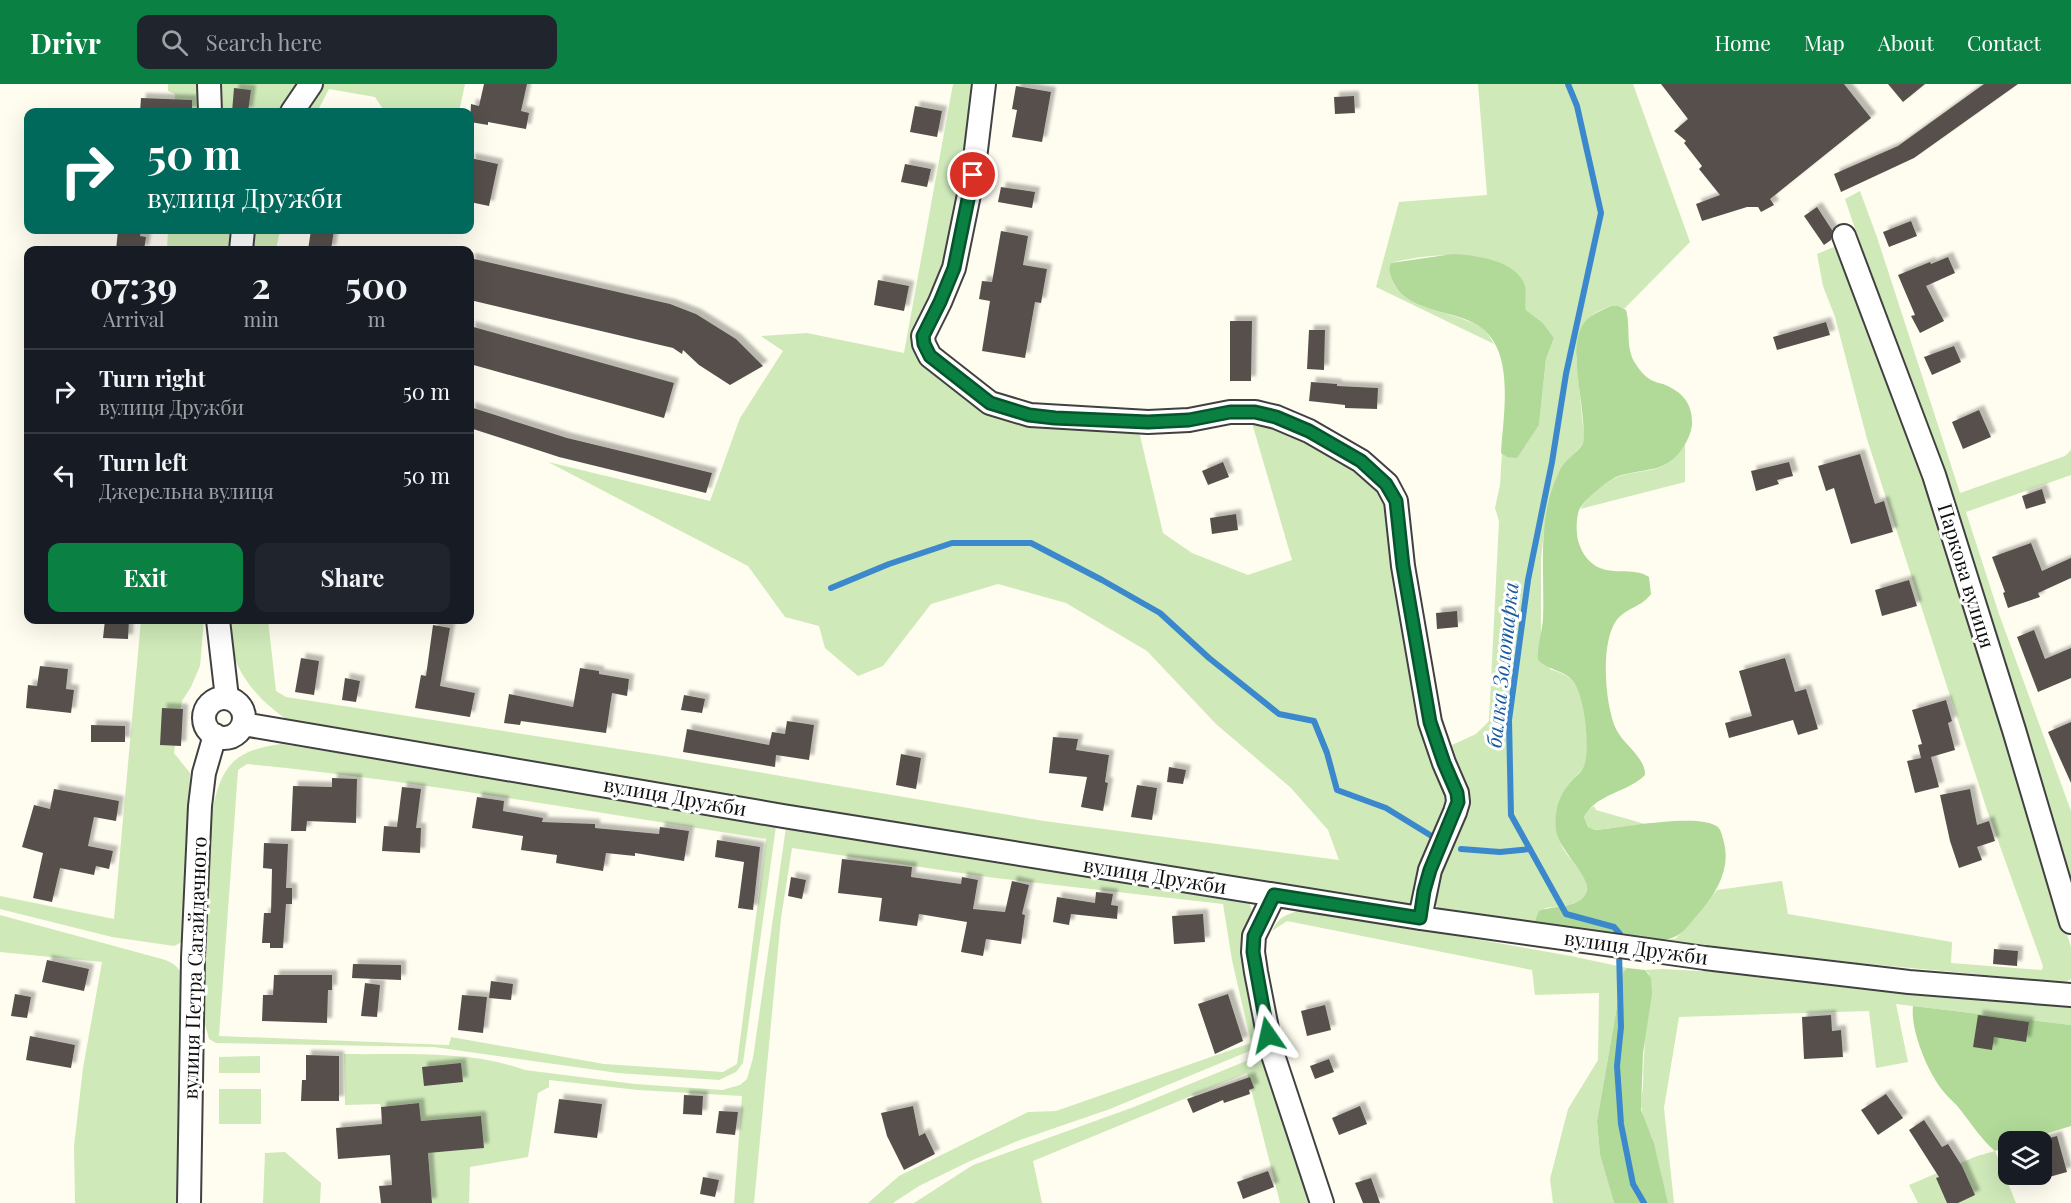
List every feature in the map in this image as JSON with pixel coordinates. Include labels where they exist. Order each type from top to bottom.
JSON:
[{"type":"street","points":[[209,84],[210,108]]},
{"type":"street","points":[[295,108],[311,84]]},
{"type":"street","points":[[984,84],[973,175],[954,268],[923,336],[930,356],[990,403],[1029,415],[1148,422],[1189,420],[1230,412],[1255,412],[1276,417],[1309,431],[1361,461],[1386,484],[1396,501],[1403,566],[1430,722],[1457,793],[1458,802],[1430,870],[1420,918]]},
{"type":"street","name":"Паркова вулиця","points":[[1844,236],[1934,475],[2071,922]]},
{"type":"street","points":[[218,624],[227,699]]},
{"type":"street","points":[[227,699],[239,705],[244,717],[243,724],[235,735],[228,737],[215,735],[206,725],[206,712],[214,701],[227,699]]},
{"type":"street","name":"вулиця Дружби","points":[[243,724],[783,816],[1420,918],[1705,958],[1909,982],[2071,995]]},
{"type":"street","name":"вулиця Петра Сагайдачного","points":[[189,1203],[193,958],[200,806],[204,773],[215,735]]},
{"type":"street","points":[[1274,895],[1254,936],[1253,952],[1256,972],[1271,1049],[1322,1203]]},
{"type":"green space","points":[[168,84],[203,84],[203,108],[174,108],[175,94],[168,91]]},
{"type":"green space","points":[[221,84],[297,84],[281,108],[220,108]]},
{"type":"green space","points":[[321,84],[465,84],[460,108],[382,108],[375,97],[329,89],[319,108],[306,108]]},
{"type":"green space","points":[[953,84],[978,84],[949,266],[918,334],[974,397],[1138,427],[1163,533],[1192,553],[1248,575],[1292,560],[1252,423],[1279,427],[1314,439],[1382,488],[1450,796],[1412,905],[1398,907],[480,757],[293,724],[256,692],[246,681],[239,668],[233,654],[227,624],[268,624],[276,691],[286,697],[664,756],[1044,821],[1339,860],[1328,830],[1291,788],[1216,724],[1147,651],[1066,603],[998,584],[931,604],[883,666],[858,676],[825,648],[819,626],[785,617],[748,566],[548,462],[710,501],[740,418],[783,351],[761,336],[807,333],[904,353]]},
{"type":"green space","points":[[1478,84],[1633,84],[1690,242],[1624,309],[1612,307],[1592,315],[1576,357],[1583,444],[1564,464],[1553,487],[1544,530],[1541,559],[1541,632],[1550,669],[1574,682],[1583,709],[1587,745],[1586,763],[1562,795],[1558,816],[1562,847],[1584,877],[1587,889],[1585,895],[1576,902],[1545,908],[1541,925],[1441,913],[1433,900],[1431,888],[1456,819],[1438,730],[1452,745],[1476,734],[1489,721],[1499,521],[1495,508],[1500,485],[1502,453],[1507,457],[1530,437],[1539,425],[1546,359],[1554,338],[1543,323],[1526,310],[1523,283],[1514,271],[1482,258],[1443,255],[1391,263],[1392,280],[1406,296],[1479,326],[1494,344],[1376,287],[1399,202],[1487,195]]},
{"type":"green space","points":[[1860,191],[1960,493],[2065,456],[2071,450],[2071,475],[1966,512],[1999,614],[2071,811],[2071,892],[1905,376],[1845,199]]},
{"type":"green space","points":[[168,234],[233,234],[234,246],[167,246]]},
{"type":"green space","points":[[256,234],[279,234],[277,246],[253,246]]},
{"type":"green space","points":[[1841,244],[1953,559],[2033,831],[2071,947],[2071,979],[2061,984],[1664,940],[1675,939],[1717,890],[1782,881],[1788,914],[1952,942],[1951,963],[2042,970],[2043,966],[1987,810],[1867,439],[1835,317],[1823,286],[1817,254]]},
{"type":"green space","points":[[1453,254],[1484,258],[1514,270],[1521,277],[1525,286],[1526,310],[1543,323],[1554,338],[1546,359],[1539,425],[1517,458],[1507,457],[1501,453],[1505,387],[1500,355],[1493,341],[1483,329],[1472,322],[1431,309],[1406,297],[1397,288],[1390,274],[1391,263]]},
{"type":"green space","points":[[1612,306],[1626,310],[1630,350],[1638,368],[1651,380],[1670,387],[1681,395],[1689,405],[1692,418],[1689,436],[1684,446],[1670,462],[1654,469],[1616,477],[1607,483],[1590,496],[1579,510],[1577,524],[1580,546],[1590,561],[1606,570],[1636,572],[1649,577],[1651,594],[1616,621],[1611,631],[1606,659],[1607,690],[1612,718],[1619,735],[1642,763],[1645,775],[1630,786],[1596,803],[1584,817],[1588,827],[1595,830],[1659,822],[1695,821],[1718,827],[1723,839],[1725,862],[1714,893],[1684,931],[1673,938],[1664,940],[1541,925],[1535,921],[1539,911],[1574,903],[1584,896],[1587,890],[1584,877],[1562,845],[1556,830],[1557,809],[1561,796],[1582,770],[1586,758],[1583,709],[1573,681],[1565,674],[1546,666],[1538,660],[1538,655],[1543,619],[1543,544],[1547,508],[1561,468],[1583,444],[1583,415],[1577,364],[1579,334],[1590,317]]},
{"type":"green space","points":[[1685,444],[1685,482],[1580,509],[1596,491],[1610,481],[1626,474],[1662,467],[1677,455]]},
{"type":"green space","points":[[141,624],[204,624],[200,666],[182,701],[174,753],[190,773],[185,936],[182,942],[174,946],[112,937],[0,909],[0,896],[114,919]]},
{"type":"green space","points":[[281,744],[535,784],[776,826],[743,1063],[736,1072],[719,1080],[618,1073],[434,1047],[216,1043],[209,1039],[204,1021],[211,817],[214,800],[230,765],[250,752]],"holes":[[[247,764],[507,798],[766,839],[737,1064],[723,1072],[604,1064],[451,1037],[449,1045],[219,1036],[238,770]]]},
{"type":"green space","points":[[1594,806],[1596,810],[1645,824],[1595,830],[1588,827],[1584,817]]},
{"type":"green space","points":[[786,827],[1245,898],[1252,910],[1244,932],[1259,1047],[1110,1109],[1020,1140],[968,1162],[919,1186],[893,1203],[868,1203],[899,1176],[1028,1112],[1056,1111],[1251,1043],[1232,960],[1223,904],[995,878],[792,848],[781,918],[754,1203],[734,1203],[742,1096],[638,1090],[549,1080],[549,1087],[538,1093],[528,1157],[470,1167],[469,1203],[432,1203],[428,1153],[483,1148],[481,1117],[421,1121],[419,1103],[381,1107],[380,1104],[345,1105],[344,1054],[459,1056],[482,1059],[525,1070],[635,1084],[722,1090],[740,1085],[747,1079],[753,1058]]},
{"type":"green space","points":[[1305,909],[1627,968],[1623,972],[1597,1121],[1600,1155],[1614,1203],[1553,1203],[1550,1179],[1568,1109],[1598,1060],[1599,993],[1535,995],[1532,970],[1287,921],[1272,931],[1281,918]]},
{"type":"green space","points":[[0,915],[162,959],[172,963],[180,970],[183,977],[178,1203],[75,1203],[74,1146],[83,1068],[102,962],[0,952]]},
{"type":"green space","points":[[1627,968],[1645,970],[1651,978],[1652,994],[1643,1053],[1641,1110],[1654,1143],[1668,1203],[1614,1203],[1600,1155],[1597,1121],[1623,972]]},
{"type":"green space","points":[[1645,970],[1774,975],[2071,1004],[2071,1025],[1896,1004],[1908,1062],[1876,1068],[1869,1011],[1679,1017],[1664,1108],[1674,1203],[1668,1203],[1652,1137],[1641,1105],[1649,974]]},
{"type":"green space","points":[[1913,1006],[2071,1025],[2071,1126],[2052,1132],[1998,1131],[1998,1150],[1995,1151],[1937,1083],[1921,1051]]},
{"type":"green space","points":[[260,1056],[260,1073],[219,1073],[219,1057]]},
{"type":"green space","points":[[1258,1058],[1263,1061],[1312,1203],[1280,1203],[1247,1073],[1033,1161],[1042,1203],[914,1203],[973,1165],[1134,1107]]},
{"type":"green space","points":[[219,1089],[261,1089],[261,1124],[219,1124]]},
{"type":"green space","points":[[1995,1151],[1998,1158],[1998,1185],[2009,1185],[2016,1203],[1918,1203],[1909,1185],[1977,1156]]},
{"type":"green space","points":[[285,1152],[321,1183],[320,1203],[263,1203],[265,1153]]},
{"type":"building","points":[[484,84],[527,84],[521,111],[529,113],[526,129],[488,122],[488,125],[474,123],[474,108],[471,108],[471,104],[479,106]]},
{"type":"building","points":[[1661,84],[1844,84],[1871,118],[1770,199],[1774,205],[1761,212],[1758,207],[1747,207],[1702,221],[1696,204],[1720,195],[1699,169],[1702,166],[1684,143],[1686,141],[1674,131],[1688,119]]},
{"type":"building","points":[[1888,84],[1925,84],[1903,102]]},
{"type":"building","points":[[1984,84],[2018,84],[1914,158],[1841,192],[1834,174],[1898,146]]},
{"type":"building","points":[[1016,86],[1051,92],[1042,142],[1012,137],[1017,110],[1012,109]]},
{"type":"building","points":[[234,88],[251,90],[249,108],[232,108]]},
{"type":"building","points":[[1354,96],[1355,113],[1335,114],[1334,97]]},
{"type":"building","points":[[141,98],[192,100],[192,108],[140,108]]},
{"type":"building","points":[[915,106],[942,111],[937,137],[910,132]]},
{"type":"building","points":[[474,159],[498,164],[489,206],[474,203]]},
{"type":"building","points":[[905,164],[931,169],[927,187],[901,182]]},
{"type":"building","points":[[1001,187],[1035,192],[1032,208],[998,202]]},
{"type":"building","points":[[1817,207],[1832,230],[1831,240],[1824,245],[1804,216]]},
{"type":"building","points":[[1911,221],[1917,236],[1889,247],[1883,232]]},
{"type":"building","points":[[1001,231],[1028,236],[1023,265],[1047,269],[1041,303],[1035,302],[1025,358],[982,351],[990,301],[979,299],[982,281],[992,282]]},
{"type":"building","points":[[118,234],[140,234],[140,236],[146,237],[145,246],[116,246]]},
{"type":"building","points":[[310,234],[333,234],[332,246],[309,246]]},
{"type":"building","points":[[1948,257],[1955,273],[1926,286],[1944,321],[1920,333],[1911,316],[1915,315],[1898,275]]},
{"type":"building","points":[[474,259],[670,304],[696,314],[736,339],[763,366],[730,385],[699,365],[683,350],[682,354],[673,348],[474,301]]},
{"type":"building","points":[[878,280],[909,286],[904,311],[874,305]]},
{"type":"building","points":[[1230,321],[1252,321],[1251,381],[1230,381]]},
{"type":"building","points":[[1826,322],[1830,335],[1777,350],[1773,337]]},
{"type":"building","points":[[474,327],[674,383],[664,418],[474,365]]},
{"type":"building","points":[[1309,330],[1325,330],[1324,370],[1307,369]]},
{"type":"building","points":[[1954,346],[1961,362],[1932,375],[1924,357]]},
{"type":"building","points":[[1311,382],[1378,388],[1377,409],[1345,408],[1345,405],[1309,401]]},
{"type":"building","points":[[474,408],[567,438],[712,473],[706,493],[559,457],[474,429]]},
{"type":"building","points":[[1979,410],[1991,437],[1963,449],[1952,422]]},
{"type":"building","points":[[1860,454],[1875,504],[1884,501],[1893,532],[1851,544],[1834,488],[1826,491],[1818,466]]},
{"type":"building","points":[[1223,462],[1229,477],[1208,485],[1202,471]]},
{"type":"building","points":[[1789,462],[1793,476],[1777,480],[1779,484],[1756,491],[1751,471]]},
{"type":"building","points":[[2042,489],[2046,503],[2026,509],[2022,496]]},
{"type":"building","points":[[1236,514],[1238,530],[1212,534],[1210,518]]},
{"type":"building","points":[[2031,543],[2042,571],[2071,558],[2071,578],[2038,593],[2040,597],[2008,608],[2003,593],[2005,592],[1992,557]]},
{"type":"building","points":[[1909,580],[1917,606],[1882,616],[1875,590]]},
{"type":"building","points":[[1457,611],[1458,627],[1437,629],[1436,613]]},
{"type":"building","points":[[105,624],[129,624],[128,639],[103,638]]},
{"type":"building","points":[[433,625],[450,628],[440,686],[475,693],[470,717],[415,708],[421,675],[426,676]]},
{"type":"building","points":[[2034,630],[2045,659],[2071,648],[2071,678],[2038,692],[2017,637]]},
{"type":"building","points":[[301,658],[319,661],[314,695],[295,692]]},
{"type":"building","points":[[1785,658],[1795,692],[1806,689],[1818,729],[1798,735],[1793,720],[1729,738],[1725,723],[1752,716],[1739,671]]},
{"type":"building","points":[[40,666],[68,669],[66,689],[74,690],[71,713],[26,708],[28,685],[37,686]]},
{"type":"building","points":[[580,668],[629,679],[627,696],[612,693],[606,733],[521,721],[520,725],[504,723],[509,694],[573,707]]},
{"type":"building","points":[[345,678],[360,681],[356,702],[342,700]]},
{"type":"building","points":[[684,695],[705,699],[702,713],[681,710]]},
{"type":"building","points":[[1946,700],[1952,721],[1948,723],[1955,750],[1931,757],[1939,787],[1915,793],[1907,761],[1921,758],[1918,745],[1922,744],[1912,710]]},
{"type":"building","points":[[162,708],[183,709],[181,746],[160,745]]},
{"type":"building","points":[[787,721],[814,725],[809,760],[776,755],[775,767],[683,752],[687,729],[769,745],[772,732],[785,734]]},
{"type":"building","points":[[2071,722],[2071,783],[2048,732]]},
{"type":"building","points":[[91,725],[125,726],[125,742],[91,742]]},
{"type":"building","points":[[1053,737],[1078,739],[1076,750],[1109,755],[1105,782],[1108,783],[1103,811],[1081,807],[1087,777],[1049,773]]},
{"type":"building","points":[[901,754],[921,758],[916,789],[896,785]]},
{"type":"building","points":[[1169,767],[1186,770],[1183,784],[1167,782]]},
{"type":"building","points":[[332,778],[357,779],[356,823],[307,821],[306,831],[291,831],[293,786],[332,787]]},
{"type":"building","points":[[1137,785],[1157,788],[1152,820],[1131,817]]},
{"type":"building","points":[[402,787],[421,789],[416,828],[421,828],[420,853],[382,851],[384,826],[397,827]]},
{"type":"building","points":[[54,789],[119,801],[116,821],[94,817],[88,846],[113,851],[109,869],[96,866],[94,875],[60,868],[52,902],[33,898],[43,853],[22,847],[34,805],[50,809]]},
{"type":"building","points":[[1970,789],[1977,825],[1989,821],[1995,841],[1977,847],[1982,860],[1959,868],[1950,841],[1940,795]]},
{"type":"building","points":[[477,797],[504,801],[503,811],[543,818],[542,822],[595,824],[595,828],[659,834],[660,827],[689,831],[684,861],[635,853],[635,856],[606,853],[603,871],[556,863],[557,855],[521,850],[523,836],[472,828]]},
{"type":"building","points":[[717,840],[760,847],[753,910],[738,908],[744,862],[715,857]]},
{"type":"building","points":[[264,843],[288,844],[286,888],[292,888],[292,904],[286,904],[283,948],[270,948],[270,943],[262,943],[264,913],[271,913],[272,869],[263,868]]},
{"type":"building","points":[[842,859],[912,867],[911,877],[961,884],[962,877],[978,880],[973,909],[1005,912],[1012,881],[1029,885],[1022,914],[1025,915],[1021,944],[986,939],[983,956],[961,952],[967,922],[919,914],[917,926],[879,921],[882,898],[838,893]]},
{"type":"building","points":[[791,877],[806,880],[802,899],[788,896]]},
{"type":"building","points":[[1096,892],[1113,894],[1111,905],[1118,906],[1117,919],[1071,914],[1069,925],[1053,922],[1057,897],[1095,903]]},
{"type":"building","points":[[1203,914],[1205,942],[1174,944],[1172,916]]},
{"type":"building","points":[[1994,949],[2018,951],[2017,966],[1993,964]]},
{"type":"building","points":[[47,960],[89,969],[84,991],[42,982]]},
{"type":"building","points":[[353,964],[401,965],[401,980],[352,978]]},
{"type":"building","points":[[274,975],[332,975],[332,990],[328,990],[327,1023],[262,1021],[263,995],[273,995]]},
{"type":"building","points":[[491,981],[513,984],[511,1000],[489,998]]},
{"type":"building","points":[[365,983],[380,985],[377,1017],[361,1016]]},
{"type":"building","points":[[15,994],[31,997],[27,1018],[11,1016]]},
{"type":"building","points":[[1228,994],[1243,1041],[1215,1054],[1198,1004]]},
{"type":"building","points":[[462,995],[487,997],[483,1033],[458,1030]]},
{"type":"building","points":[[1325,1005],[1331,1030],[1307,1036],[1301,1011]]},
{"type":"building","points":[[1831,1015],[1832,1031],[1841,1030],[1843,1057],[1804,1059],[1802,1017]]},
{"type":"building","points":[[1978,1015],[2029,1022],[2026,1042],[1994,1037],[1992,1050],[1973,1047]]},
{"type":"building","points":[[30,1036],[75,1045],[71,1068],[26,1060]]},
{"type":"building","points":[[306,1055],[339,1056],[339,1101],[301,1101],[302,1080],[306,1080]]},
{"type":"building","points":[[1329,1059],[1334,1072],[1315,1079],[1310,1066]]},
{"type":"building","points":[[461,1063],[463,1082],[424,1086],[422,1067]]},
{"type":"building","points":[[1250,1077],[1254,1088],[1249,1090],[1250,1094],[1224,1103],[1223,1100],[1193,1113],[1187,1099]]},
{"type":"building","points":[[1886,1094],[1903,1118],[1878,1135],[1861,1110]]},
{"type":"building","points":[[684,1095],[703,1096],[702,1115],[683,1114]]},
{"type":"building","points":[[559,1099],[602,1104],[597,1138],[554,1133]]},
{"type":"building","points":[[419,1103],[421,1121],[481,1116],[484,1148],[428,1153],[432,1203],[381,1203],[379,1186],[392,1185],[390,1155],[338,1159],[336,1128],[382,1124],[381,1107]]},
{"type":"building","points":[[913,1106],[919,1136],[925,1133],[935,1154],[904,1170],[887,1136],[881,1113]]},
{"type":"building","points":[[1360,1106],[1367,1124],[1339,1135],[1332,1118]]},
{"type":"building","points":[[719,1111],[738,1112],[735,1135],[716,1133]]},
{"type":"building","points":[[1924,1120],[1942,1147],[1948,1144],[1962,1166],[1975,1195],[1958,1203],[1947,1203],[1936,1178],[1939,1177],[1909,1130]]},
{"type":"building","points":[[2057,1136],[2067,1172],[2052,1176],[2052,1137]]},
{"type":"building","points":[[1268,1171],[1274,1187],[1243,1199],[1237,1182]]},
{"type":"building","points":[[703,1177],[719,1180],[715,1197],[700,1194]]},
{"type":"building","points":[[1371,1178],[1380,1203],[1363,1203],[1355,1183]]},
{"type":"waterway","name":"балка Золотарка","points":[[1568,84],[1577,106],[1601,213],[1566,374],[1552,462],[1528,580],[1509,720],[1511,815],[1566,914],[1614,927],[1620,934],[1620,941]]},
{"type":"waterway","points":[[831,588],[889,564],[952,543],[1031,543],[1160,613],[1209,658],[1279,714],[1314,721],[1327,753],[1337,790],[1386,808],[1430,835]]},
{"type":"waterway","points":[[1461,849],[1500,852],[1530,849]]},
{"type":"waterway","name":"балка Золотарка","points":[[1619,951],[1621,1027],[1617,1066],[1621,1124],[1633,1184],[1644,1203]]},
{"type":"route","points":[[973,175],[954,268],[923,336],[930,356],[957,379],[990,403],[1029,415],[1148,422],[1189,420],[1230,412],[1255,412],[1276,417],[1309,431],[1361,461],[1386,484],[1396,501],[1403,566],[1430,722],[1457,793],[1458,802],[1430,870],[1420,918],[1274,895],[1254,936],[1253,952],[1268,1035]]}]
